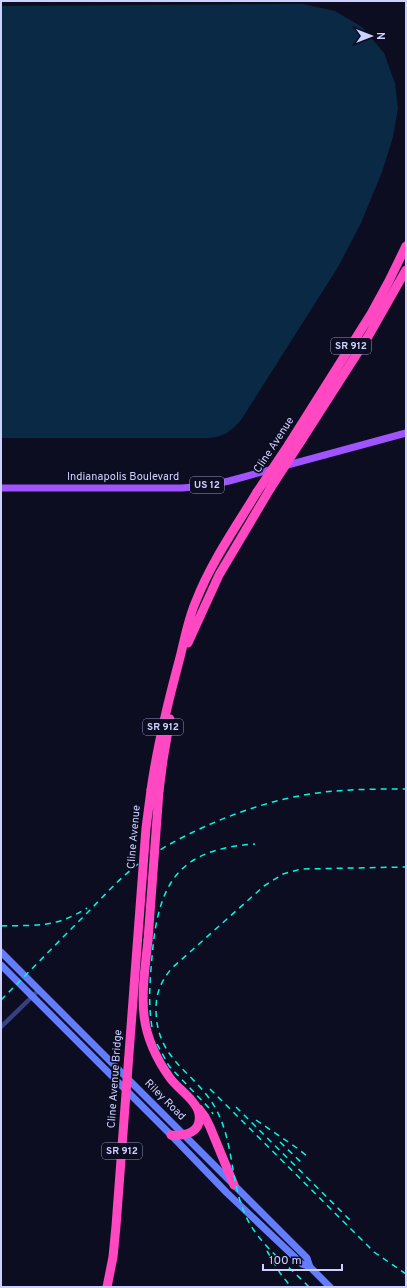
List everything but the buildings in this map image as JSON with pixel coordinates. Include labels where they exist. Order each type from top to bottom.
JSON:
[{"type":"highway","name":"Cline Avenue","points":[[132,1015],[146,835],[155,790],[160,737],[187,627],[196,600],[215,561],[257,492],[371,314],[406,246]]},
{"type":"highway","name":"Cline Avenue","points":[[178,664],[218,575],[270,489],[369,335],[406,270]]},
{"type":"highway","points":[[190,638],[173,702],[163,760],[155,790],[148,940],[143,996],[144,1018],[152,1049],[163,1068],[174,1082],[202,1112],[210,1127],[234,1185]]},
{"type":"highway","name":"Cline Avenue Bridge","points":[[107,1287],[113,1257],[116,1226],[132,1015]]},
{"type":"highway","points":[[171,1135],[185,1136],[191,1133],[198,1126],[199,1113],[196,1106]]},
{"type":"main road","name":"Indianapolis Boulevard","points":[[1,488],[182,488],[205,486],[229,481],[406,432]]},
{"type":"main road","name":"Riley Road","points":[[1,952],[307,1258],[310,1267]]},
{"type":"main road","name":"Riley Road","points":[[1,965],[227,1193],[302,1264],[310,1267],[330,1287]]},
{"type":"street","points":[[1,1028],[39,990]]},
{"type":"water","points":[[303,4],[335,11],[362,27],[384,53],[395,83],[398,108],[393,137],[382,172],[361,223],[338,267],[241,420],[223,435],[208,438],[1,438],[1,6]]},
{"type":"railway","points":[[1,1000],[115,884],[144,860],[187,835],[236,814],[261,805],[287,799],[336,791],[362,789],[406,789]]},
{"type":"railway","points":[[152,1027],[150,1000],[152,957],[155,931],[160,909],[167,890],[176,875],[190,863],[207,854],[228,847],[255,844]]},
{"type":"railway","points":[[309,1287],[256,1234],[244,1212],[237,1187],[227,1137],[218,1113],[210,1099],[170,1055],[163,1042],[158,1027],[156,1009],[158,992],[162,982],[172,968],[264,886],[283,874],[301,869],[406,867]]},
{"type":"railway","points":[[1,926],[46,924],[65,919],[87,908]]},
{"type":"railway","points":[[157,1044],[169,1066],[213,1114]]},
{"type":"railway","points":[[210,1089],[374,1252],[406,1274]]},
{"type":"railway","points":[[236,1107],[352,1222]]},
{"type":"railway","points":[[256,1120],[308,1157]]},
{"type":"railway","points":[[280,1142],[302,1163]]},
{"type":"railway","points":[[267,1251],[280,1273],[291,1287]]}]
